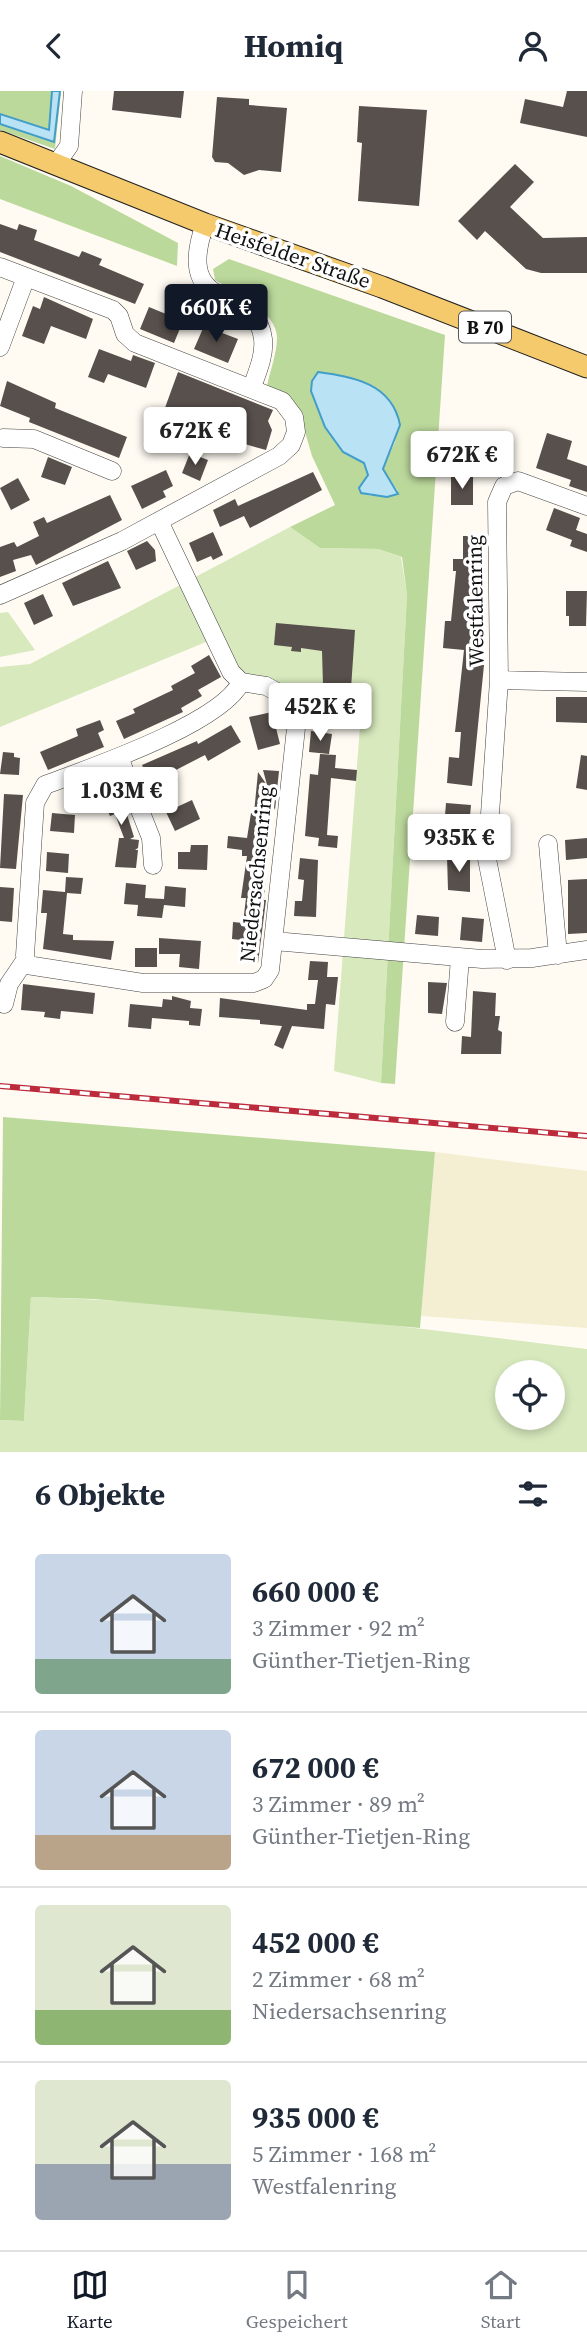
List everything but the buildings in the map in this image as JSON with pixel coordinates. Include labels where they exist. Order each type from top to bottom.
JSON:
[{"type":"main road","name":"Heisfelder Straße","points":[[0,142],[205,224],[382,287],[587,367]]},
{"type":"street","points":[[56,164],[69,146],[74,91]]},
{"type":"street","points":[[205,224],[197,256],[197,274],[206,285],[253,317],[261,331],[263,346],[253,387]]},
{"type":"street","points":[[0,267],[113,310],[119,316],[125,334],[135,343],[253,387],[282,401],[291,411],[296,423],[291,445],[279,456],[159,521],[0,595]]},
{"type":"street","points":[[0,347],[26,277]]},
{"type":"street","points":[[1,440],[34,439],[112,471]]},
{"type":"street","name":"Westfalenring","points":[[507,960],[487,859],[499,680],[496,508],[501,491],[508,483],[518,481],[587,506]]},
{"type":"street","points":[[4,1004],[9,984],[26,959],[35,803],[39,791],[45,785],[119,757],[199,718],[229,699],[241,682],[231,671],[159,521]]},
{"type":"street","name":"Westfalenring","points":[[499,680],[587,682]]},
{"type":"street","name":"Niedersachsenring","points":[[26,959],[27,965],[33,968],[109,979],[235,985],[254,983],[267,975],[274,941],[296,728],[277,692],[266,686],[241,682]]},
{"type":"street","points":[[119,757],[150,838],[153,865]]},
{"type":"street","points":[[548,844],[558,955]]},
{"type":"street","points":[[274,941],[507,960],[587,950]]},
{"type":"street","points":[[455,1022],[460,958]]},
{"type":"shaded area","points":[[435,1152],[587,1171],[587,1328],[421,1316]]},
{"type":"green space","points":[[0,91],[61,91],[55,149],[0,130]]},
{"type":"green space","points":[[0,156],[71,186],[178,243],[177,266],[0,199]]},
{"type":"green space","points":[[229,259],[445,335],[395,1084],[381,1083],[407,595],[402,557],[378,549],[320,548],[290,527],[335,505],[312,456],[298,408],[267,386],[276,350],[275,328],[270,319],[253,303],[215,280],[213,269]],"holes":[[[322,372],[375,387],[390,400],[398,416],[395,442],[383,469],[398,491],[387,497],[366,495],[362,483],[368,475],[364,463],[344,448],[331,433],[311,391]]]},
{"type":"green space","points":[[290,527],[320,548],[378,549],[401,557],[407,595],[381,1083],[334,1071],[360,726],[302,720],[283,687],[228,675],[206,642],[0,727],[0,667],[30,664]]},
{"type":"green space","points":[[8,612],[35,650],[0,657],[0,613]]},
{"type":"green space","points":[[3,1117],[435,1152],[420,1328],[94,1299],[31,1297],[24,1421],[0,1420]]},
{"type":"green space","points":[[31,1297],[240,1310],[587,1349],[587,1452],[0,1452],[0,1420],[24,1421]]},
{"type":"water","points":[[52,91],[60,91],[54,142],[0,124],[0,114],[49,130]]},
{"type":"water","points":[[318,372],[357,380],[380,391],[389,400],[400,425],[383,469],[398,494],[387,497],[361,493],[359,488],[368,475],[364,463],[343,452],[325,427],[311,391],[312,381]]},
{"type":"railway","points":[[0,1086],[587,1136]]}]
